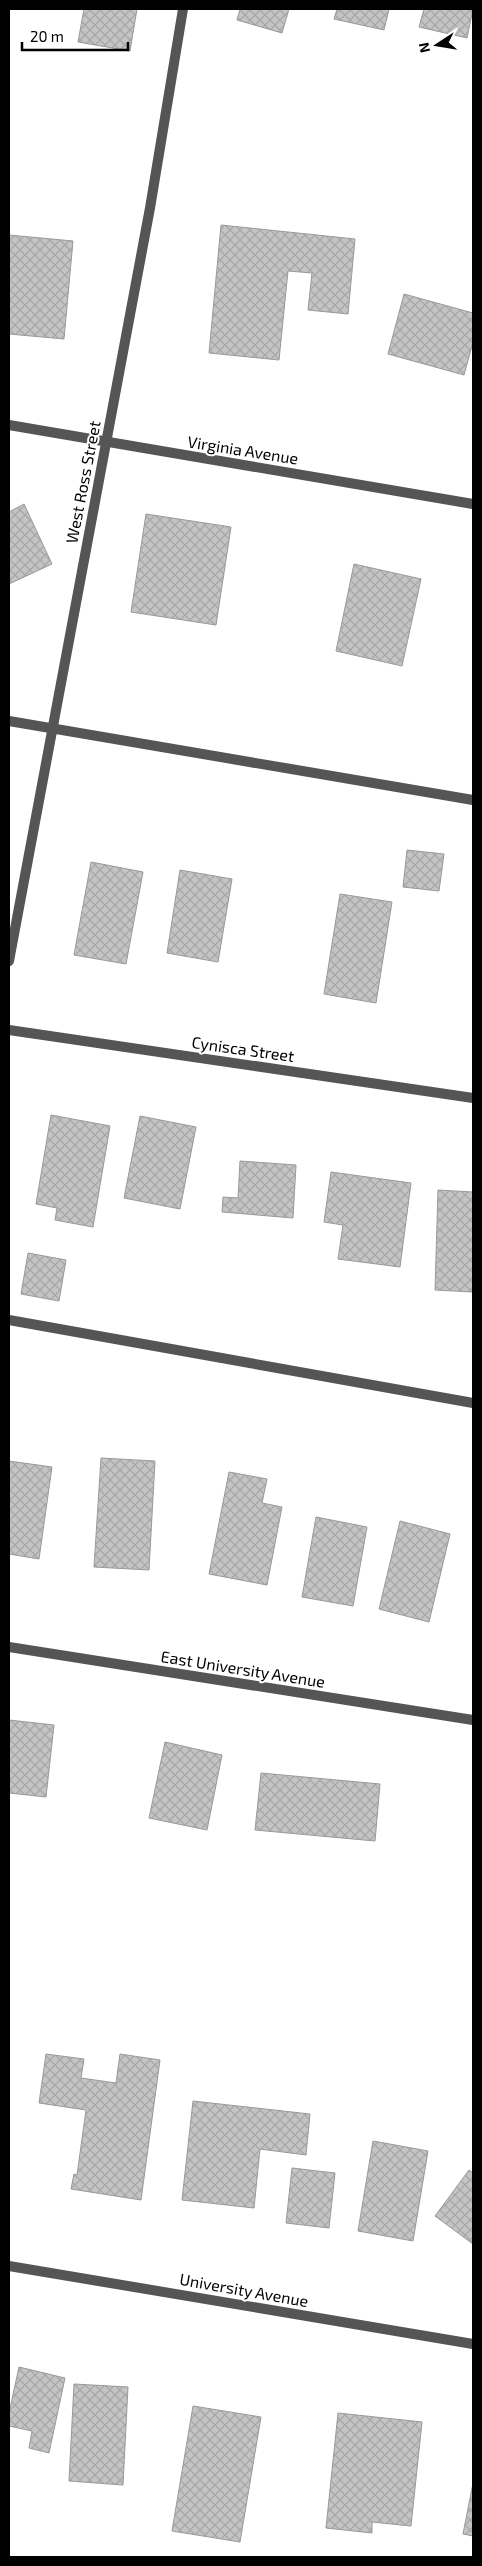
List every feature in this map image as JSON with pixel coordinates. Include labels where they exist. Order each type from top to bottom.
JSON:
[{"type":"street","name":"West Ross Street","points":[[9,961],[150,208],[182,9]]},
{"type":"street","name":"Virginia Avenue","points":[[9,425],[473,504]]},
{"type":"street","points":[[9,721],[473,800]]},
{"type":"street","name":"Cynisca Street","points":[[9,1030],[473,1098]]},
{"type":"street","points":[[9,1320],[473,1403]]},
{"type":"street","name":"East University Avenue","points":[[9,1647],[473,1720]]},
{"type":"street","name":"University Avenue","points":[[9,2266],[473,2344]]},
{"type":"building","points":[[84,9],[137,9],[130,51],[78,42]]},
{"type":"building","points":[[240,9],[289,9],[282,33],[237,20]]},
{"type":"building","points":[[337,9],[389,9],[384,30],[334,19]]},
{"type":"building","points":[[424,9],[473,9],[467,38],[419,27]]},
{"type":"building","points":[[221,225],[355,239],[348,314],[308,310],[312,273],[288,271],[279,360],[209,353]]},
{"type":"building","points":[[9,235],[73,241],[64,339],[9,334]]},
{"type":"building","points":[[404,294],[473,313],[473,342],[464,375],[388,354]]},
{"type":"building","points":[[24,504],[52,564],[9,584],[9,512]]},
{"type":"building","points":[[146,514],[231,527],[216,625],[131,612]]},
{"type":"building","points":[[354,564],[421,579],[402,666],[336,651]]},
{"type":"building","points":[[407,850],[444,854],[439,891],[403,887]]},
{"type":"building","points":[[91,862],[143,872],[126,964],[74,955]]},
{"type":"building","points":[[180,870],[232,879],[218,962],[167,953]]},
{"type":"building","points":[[340,894],[392,902],[376,1003],[324,994]]},
{"type":"building","points":[[51,1115],[110,1126],[93,1227],[55,1220],[57,1208],[36,1204]]},
{"type":"building","points":[[140,1116],[196,1127],[180,1209],[124,1198]]},
{"type":"building","points":[[240,1161],[296,1165],[293,1218],[222,1212],[223,1197],[238,1198]]},
{"type":"building","points":[[331,1172],[411,1183],[400,1267],[338,1259],[343,1225],[324,1222]]},
{"type":"building","points":[[438,1190],[473,1192],[473,1292],[435,1290]]},
{"type":"building","points":[[28,1253],[66,1260],[59,1301],[21,1294]]},
{"type":"building","points":[[101,1458],[155,1461],[149,1570],[94,1567]]},
{"type":"building","points":[[9,1461],[52,1467],[39,1559],[9,1554]]},
{"type":"building","points":[[229,1472],[267,1479],[262,1503],[282,1507],[267,1585],[209,1574]]},
{"type":"building","points":[[316,1517],[367,1527],[353,1606],[302,1597]]},
{"type":"building","points":[[400,1521],[450,1534],[429,1622],[379,1609]]},
{"type":"building","points":[[9,1720],[54,1725],[46,1797],[9,1793]]},
{"type":"building","points":[[165,1742],[222,1755],[207,1830],[149,1818]]},
{"type":"building","points":[[261,1773],[380,1784],[375,1841],[255,1830]]},
{"type":"building","points":[[46,2054],[84,2059],[81,2078],[116,2083],[120,2054],[160,2060],[141,2200],[71,2189],[74,2174],[77,2175],[86,2110],[39,2103]]},
{"type":"building","points":[[193,2101],[310,2114],[306,2155],[260,2149],[254,2208],[182,2200]]},
{"type":"building","points":[[373,2141],[428,2151],[413,2241],[358,2231]]},
{"type":"building","points":[[292,2168],[335,2173],[329,2228],[286,2223]]},
{"type":"building","points":[[469,2170],[473,2173],[473,2244],[435,2216]]},
{"type":"building","points":[[19,2367],[65,2378],[49,2453],[29,2448],[32,2431],[9,2426],[9,2413]]},
{"type":"building","points":[[74,2384],[128,2387],[123,2485],[69,2481]]},
{"type":"building","points":[[193,2406],[261,2417],[240,2542],[172,2531]]},
{"type":"building","points":[[338,2413],[422,2422],[411,2526],[372,2522],[372,2533],[326,2528]]},
{"type":"building","points":[[473,2483],[473,2536],[463,2534]]}]
